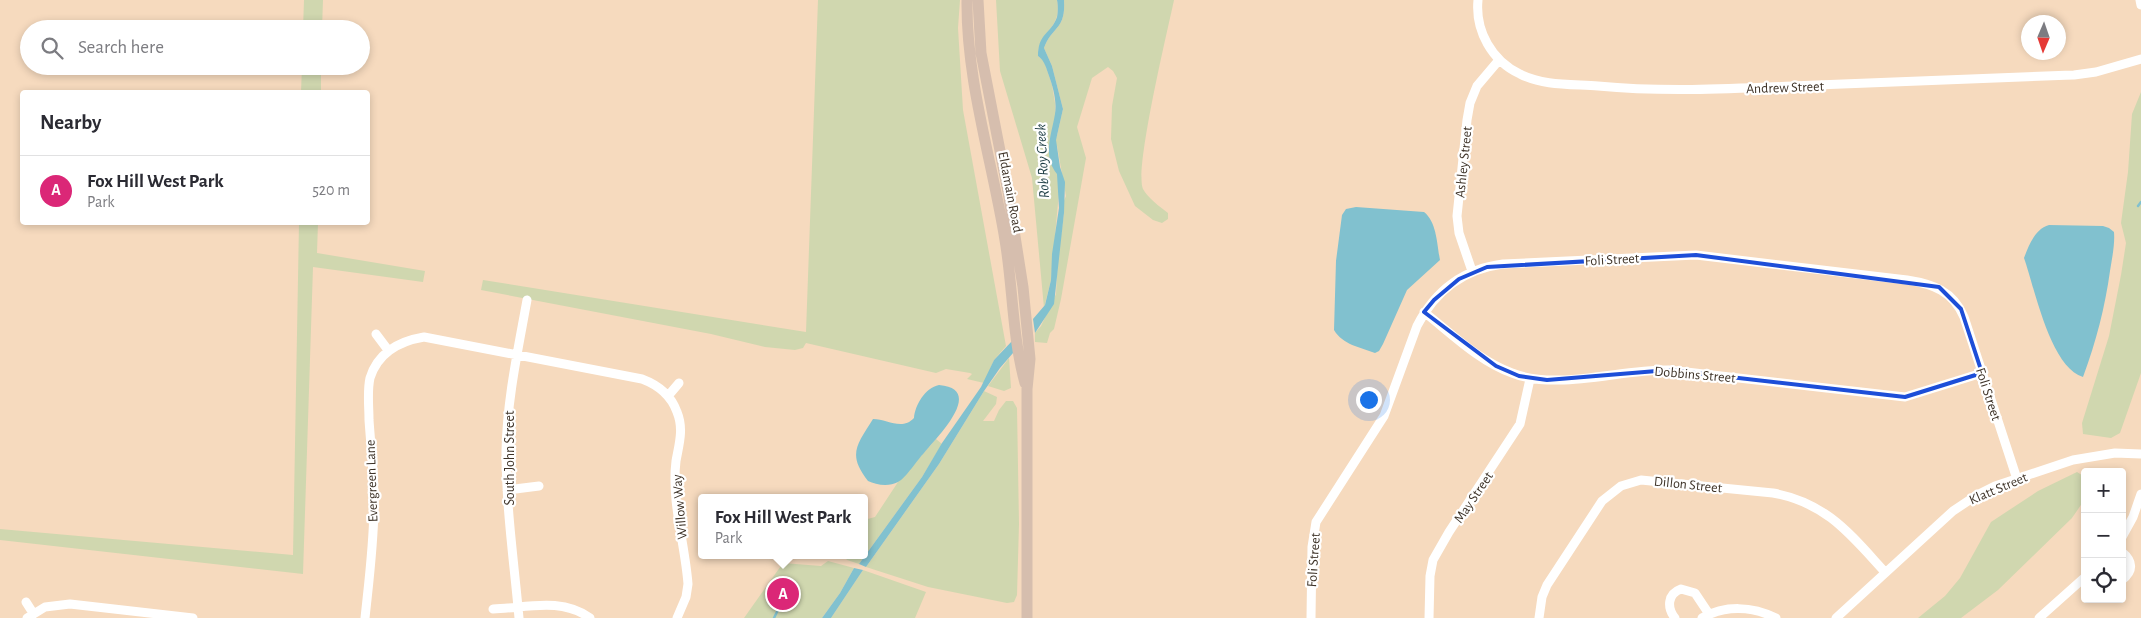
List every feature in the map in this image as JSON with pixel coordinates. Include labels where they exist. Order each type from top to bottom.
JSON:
[{"type":"main road","name":"Eldamain Road","points":[[967,0],[967,26],[971,66],[1006,241],[1019,360],[1026,389]]},
{"type":"main road","name":"Eldamain Road","points":[[978,0],[981,52],[1008,192],[1023,287],[1030,359],[1026,389],[1027,618]]},
{"type":"street","name":"Andrew Street","points":[[1478,0],[1479,22],[1490,49],[1499,60],[1520,74],[1545,81],[1669,91],[2074,75],[2109,69],[2141,59]]},
{"type":"street","points":[[2140,0],[2141,5]]},
{"type":"street","name":"Ashley Street","points":[[1472,272],[1459,233],[1457,216],[1467,120],[1470,103],[1477,86],[1499,60]]},
{"type":"street","name":"Foli Street","points":[[1311,618],[1312,546],[1316,522],[1384,416],[1417,326],[1424,312],[1446,288],[1472,272],[1501,264],[1696,255],[1928,283],[1938,287],[1948,294],[1961,309],[2017,478]]},
{"type":"street","name":"South John Street","points":[[518,613],[507,490],[506,449],[510,398],[527,300]]},
{"type":"street","name":"Dobbins Street","points":[[1424,312],[1496,366],[1530,378],[1565,380],[1631,371],[1669,370],[1905,396],[1982,373]]},
{"type":"street","points":[[376,334],[388,350]]},
{"type":"street","name":"Evergreen Lane","points":[[365,618],[374,504],[369,384],[373,370],[383,354],[388,350],[402,342],[424,337],[517,355]]},
{"type":"street","name":"Willow Way","points":[[517,355],[642,379],[656,385],[668,396],[677,412],[681,429],[675,493],[688,584],[686,597],[677,618]]},
{"type":"street","name":"May Street","points":[[1429,618],[1430,576],[1433,560],[1449,532],[1520,424],[1530,378]]},
{"type":"street","points":[[668,396],[680,383]]},
{"type":"street","name":"Klatt Street","points":[[1836,618],[1965,501],[1995,486],[2073,460],[2098,454],[2141,454]]},
{"type":"street","name":"Dillon Street","points":[[1539,618],[1542,597],[1547,585],[1602,501],[1621,486],[1641,480],[1773,493],[1794,498],[1818,508],[1842,525],[1886,572]]},
{"type":"street","points":[[507,490],[539,486]]},
{"type":"street","points":[[2126,530],[2133,517],[2141,494]]},
{"type":"street","points":[[2126,556],[2131,561],[2131,566],[2129,574],[2126,577]]},
{"type":"street","points":[[2039,618],[2081,581]]},
{"type":"street","points":[[1675,618],[1671,612],[1670,601],[1672,595],[1681,589],[1695,593],[1705,616],[1721,610],[1742,609],[1760,611],[1776,618]]},
{"type":"street","points":[[26,602],[30,615],[51,605],[70,604],[193,618]]},
{"type":"street","points":[[493,609],[518,613],[562,605],[590,618]]},
{"type":"highlighted area","points":[[1696,255],[1939,287],[1961,309],[1982,373],[1905,397],[1669,370],[1547,380],[1519,376],[1496,366],[1424,312],[1434,300],[1459,279],[1487,267]]},
{"type":"green space","points":[[304,0],[323,0],[322,20],[303,20]]},
{"type":"green space","points":[[818,0],[960,0],[958,28],[963,110],[1006,346],[994,360],[984,383],[967,379],[972,374],[970,373],[946,369],[936,373],[806,343],[803,348],[795,350],[765,347],[711,334],[481,290],[483,280],[806,332]]},
{"type":"green space","points":[[996,0],[1057,0],[1058,10],[1055,22],[1040,43],[1038,56],[1044,61],[1052,85],[1055,103],[1059,192],[1051,280],[1044,308],[1032,178],[1000,71]]},
{"type":"green space","points":[[1064,0],[1174,0],[1147,128],[1142,177],[1143,189],[1154,202],[1168,213],[1168,219],[1162,223],[1153,220],[1135,206],[1119,171],[1111,139],[1112,106],[1117,78],[1108,67],[1092,78],[1077,127],[1086,158],[1061,299],[1054,329],[1050,333],[1047,343],[1035,342],[1035,333],[1041,326],[1056,294],[1058,256],[1064,214],[1063,203],[1066,196],[1056,140],[1063,109],[1052,66],[1044,48],[1051,35],[1061,23]]},
{"type":"green space","points":[[302,75],[321,75],[321,90],[301,90]]},
{"type":"green space","points":[[2141,92],[2141,373],[2120,433],[2111,438],[2083,434],[2082,423],[2109,336],[2121,275],[2126,243],[2121,223],[2128,172],[2132,114]]},
{"type":"green space","points":[[299,225],[318,225],[317,253],[425,271],[423,282],[313,267],[303,574],[0,540],[0,529],[293,555]]},
{"type":"green space","points":[[1009,358],[1011,388],[1004,391],[988,386]]},
{"type":"green space","points":[[984,391],[997,397],[996,404],[983,421],[994,421],[1006,401],[1013,401],[1017,408],[1019,524],[1017,595],[1014,602],[1007,603],[928,587],[866,567],[939,464]]},
{"type":"green space","points":[[936,439],[942,444],[922,477],[868,552],[868,519],[875,517],[898,482]]},
{"type":"green space","points":[[2077,472],[2081,474],[2081,505],[2072,518],[1998,590],[1961,618],[1918,618],[1945,596],[1960,578],[1991,522],[2038,491]]},
{"type":"green space","points":[[846,559],[863,559],[859,564]]},
{"type":"green space","points":[[828,561],[854,568],[840,593],[822,618],[744,618],[783,563],[821,566]]},
{"type":"green space","points":[[863,570],[926,592],[915,618],[831,618]]},
{"type":"water","points":[[1057,0],[1064,0],[1063,17],[1044,48],[1052,66],[1063,109],[1056,140],[1060,167],[1065,182],[1064,213],[1054,304],[1035,333],[1033,319],[1045,305],[1051,280],[1052,254],[1059,208],[1057,174],[1052,167],[1049,152],[1055,114],[1055,99],[1046,67],[1038,56],[1042,38],[1052,27],[1057,17]]},
{"type":"water","points":[[1356,207],[1424,212],[1434,228],[1440,260],[1407,290],[1383,344],[1379,351],[1375,353],[1347,342],[1334,330],[1336,261],[1342,215],[1346,209]]},
{"type":"water","points":[[2049,225],[2103,226],[2114,232],[2113,252],[2103,311],[2083,377],[2071,370],[2061,359],[2053,343],[2045,325],[2024,258],[2036,234]]},
{"type":"water","points":[[1013,340],[1013,353],[984,391],[939,464],[866,567],[859,564],[863,559],[868,559],[868,552],[922,477],[942,443],[981,387],[994,360]]},
{"type":"water","points":[[939,385],[952,388],[958,395],[958,404],[947,426],[901,480],[887,485],[868,481],[858,464],[856,456],[859,443],[873,419],[899,424],[909,422],[914,418],[916,408],[925,393]]},
{"type":"water","points":[[854,568],[863,570],[831,618],[822,618],[840,593]]},
{"type":"waterway","points":[[2138,206],[2141,202]]},
{"type":"waterway","points":[[774,618],[792,581]]},
{"type":"place","name":"Fox Hill West Park","points":[[783,594]]},
{"type":"water label","name":"Rob Roy Creek","points":[[1042,161]]}]
